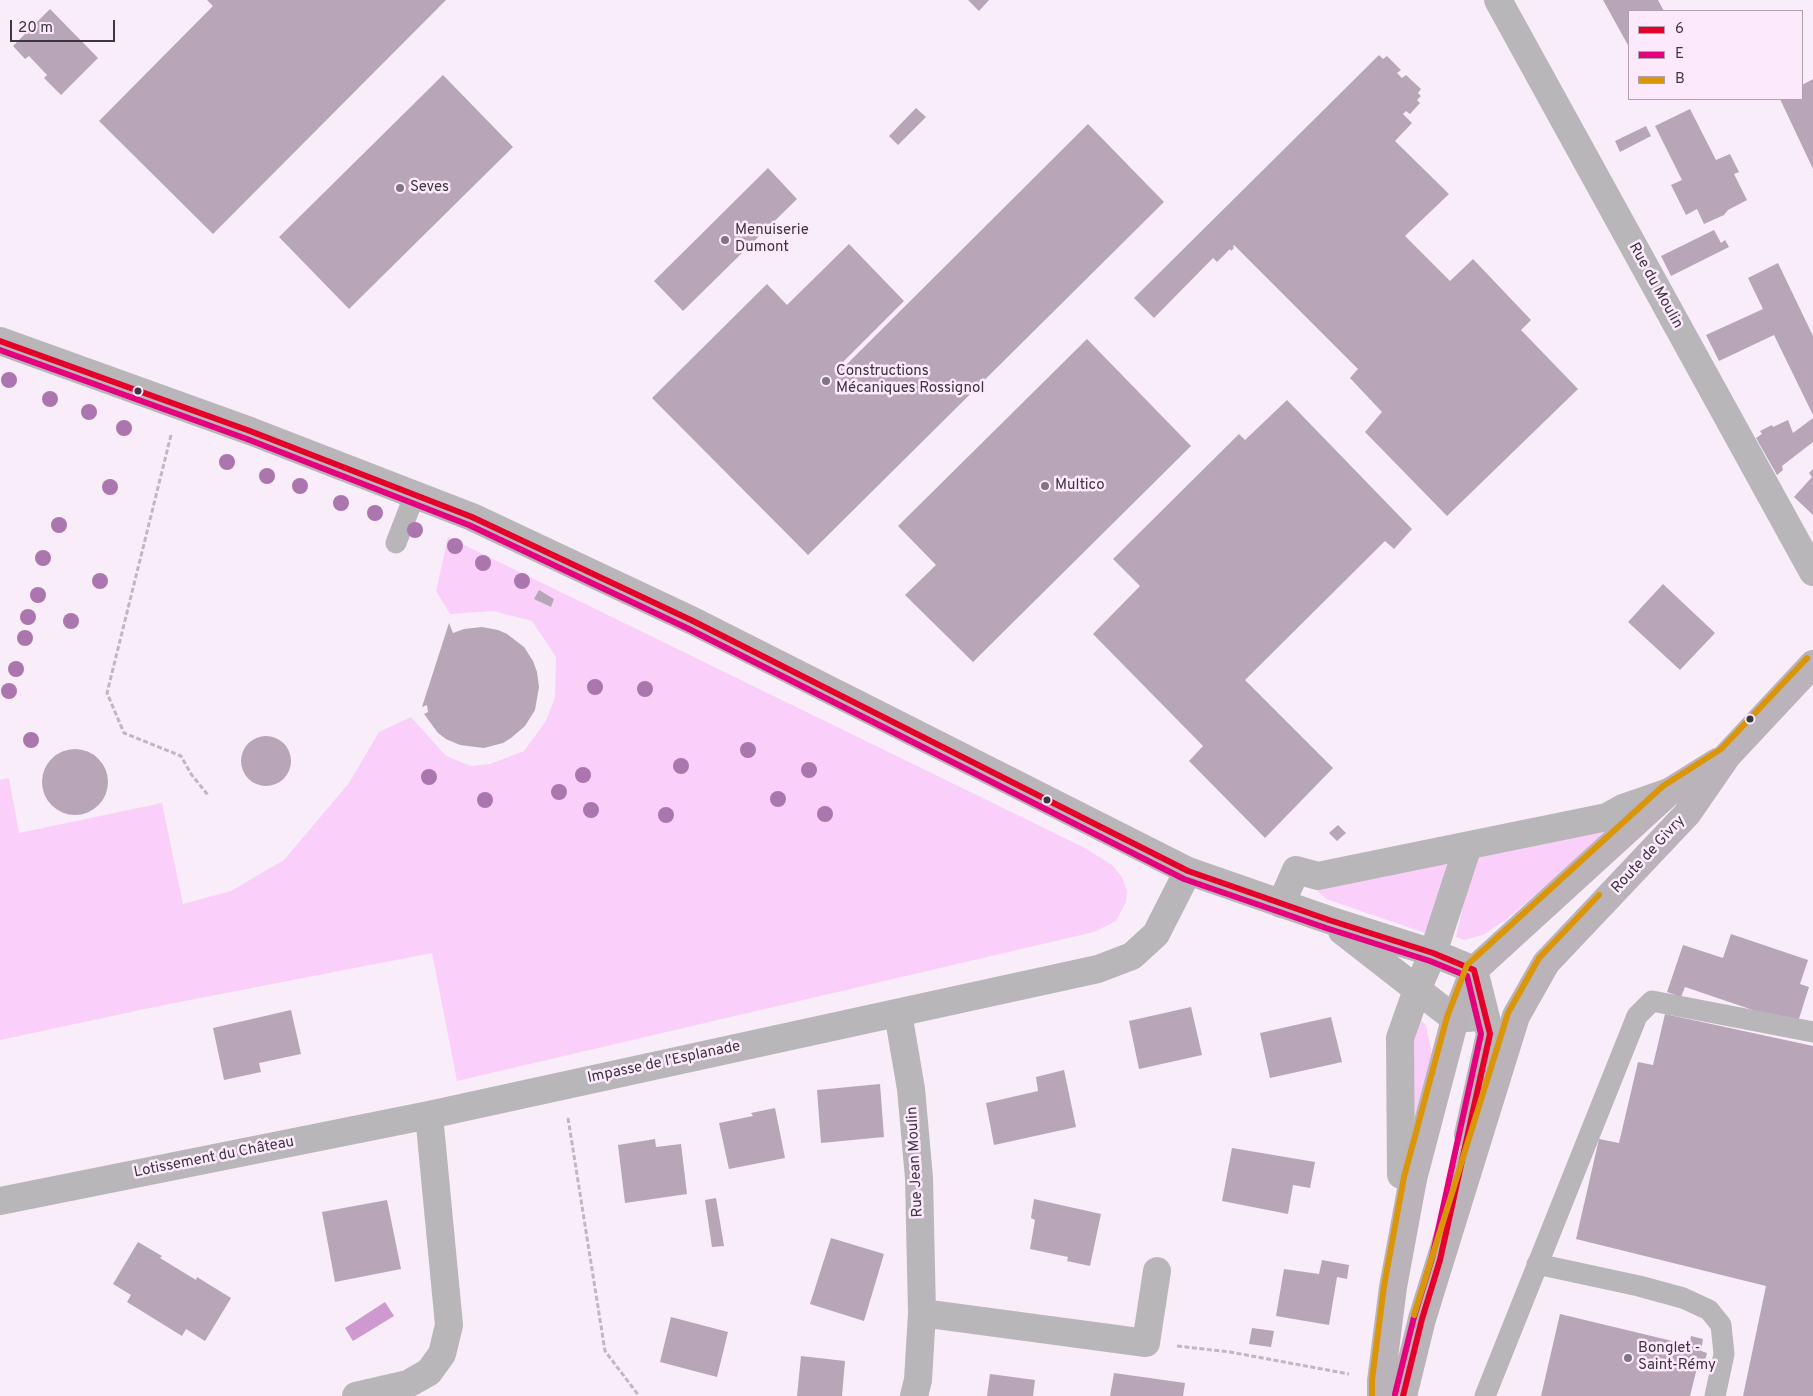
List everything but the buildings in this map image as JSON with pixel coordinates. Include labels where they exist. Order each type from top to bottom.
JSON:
[{"type":"main road","name":"Route de Givry","points":[[1403,1396],[1422,1320],[1516,1016],[1546,963],[1687,814],[1727,756],[1813,664]]},
{"type":"main road","name":"Route de Givry","points":[[1381,1388],[1393,1287],[1413,1179],[1455,1019],[1474,970],[1670,792],[1727,756]]},
{"type":"street","name":"Rue du Moulin","points":[[1498,0],[1813,572]]},
{"type":"street","points":[[0,341],[178,405],[472,516],[693,621],[1188,871],[1329,920],[1433,953],[1474,970],[1490,1034],[1440,1260]]},
{"type":"street","points":[[1282,904],[1296,870],[1318,876],[1608,817],[1623,808],[1670,792]]},
{"type":"street","points":[[1413,1179],[1401,1175],[1400,1038],[1417,990],[1433,953],[1468,846]]},
{"type":"street","name":"Impasse de l'Esplanade","points":[[429,1114],[1098,969],[1132,956],[1156,934],[1188,871]]},
{"type":"street","points":[[1329,920],[1455,1019],[1516,1016]]},
{"type":"street","name":"Rue Jean Moulin","points":[[898,1012],[912,1089],[919,1178],[922,1313],[918,1380],[914,1396]]},
{"type":"street","points":[[356,1396],[408,1384],[429,1372],[442,1354],[449,1325],[429,1114]]},
{"type":"street","name":"Lotissement du Château","points":[[0,1201],[429,1114]]},
{"type":"street","points":[[922,1313],[1146,1343],[1157,1271]]},
{"type":"lane","points":[[396,543],[415,494]]},
{"type":"lane","points":[[1485,1396],[1637,1016],[1652,1001],[1813,1032]]},
{"type":"lane","points":[[1537,1264],[1639,1286],[1683,1298],[1709,1310],[1721,1325],[1724,1354],[1715,1396]]},
{"type":"path","points":[[178,405],[107,693],[124,733],[181,756],[191,774],[208,795]]},
{"type":"path","points":[[562,1085],[605,1351],[639,1396]]},
{"type":"path","points":[[1146,1343],[1230,1352],[1381,1388]]},
{"type":"shaded area","points":[[448,537],[1085,848],[1112,865],[1122,877],[1127,891],[1126,902],[1116,921],[1094,932],[457,1081],[432,953],[159,1006],[0,1040],[0,780],[9,778],[19,833],[162,803],[183,904],[231,891],[284,860],[349,783],[379,732],[411,717],[446,756],[471,766],[490,764],[524,751],[546,721],[555,697],[556,657],[532,621],[493,611],[450,614],[436,591]]},
{"type":"shaded area","points":[[1621,821],[1507,919],[1483,935],[1464,940],[1456,937],[1476,851]]},
{"type":"shaded area","points":[[1456,855],[1431,935],[1326,899],[1310,884]]},
{"type":"shaded area","points":[[1416,1017],[1426,1025],[1431,1049],[1432,1075],[1410,1154],[1404,1071]]},
{"type":"shaded area","points":[[385,1302],[394,1316],[353,1341],[345,1328]]},
{"type":"transit line","name":"6","points":[[0,341],[250,431],[472,517],[693,621],[1188,871],[1329,920],[1433,953],[1474,970],[1490,1034],[1440,1260],[1422,1319],[1403,1396]]},
{"type":"transit line","name":"E","points":[[0,350],[247,439],[469,525],[689,629],[1184,879],[1326,928],[1430,961],[1467,976],[1481,1034],[1432,1258],[1414,1317],[1395,1394]]},
{"type":"transit line","name":"B","points":[[1372,1396],[1372,1380],[1384,1286],[1404,1177],[1447,1017],[1467,965],[1663,786],[1721,749],[1807,658]]},
{"type":"transit line","name":"B","points":[[1414,1315],[1508,1013],[1539,958],[1599,895]]},
{"type":"place","name":"Seves","points":[[400,188]]},
{"type":"place","name":"Menuiserie Dumont","points":[[725,240]]},
{"type":"place","name":"Constructions Mécaniques Rossignol","points":[[826,381]]},
{"type":"place","name":"Multico","points":[[1045,486]]},
{"type":"place","name":"Bonglet - Saint-Rémy","points":[[1628,1358]]}]
